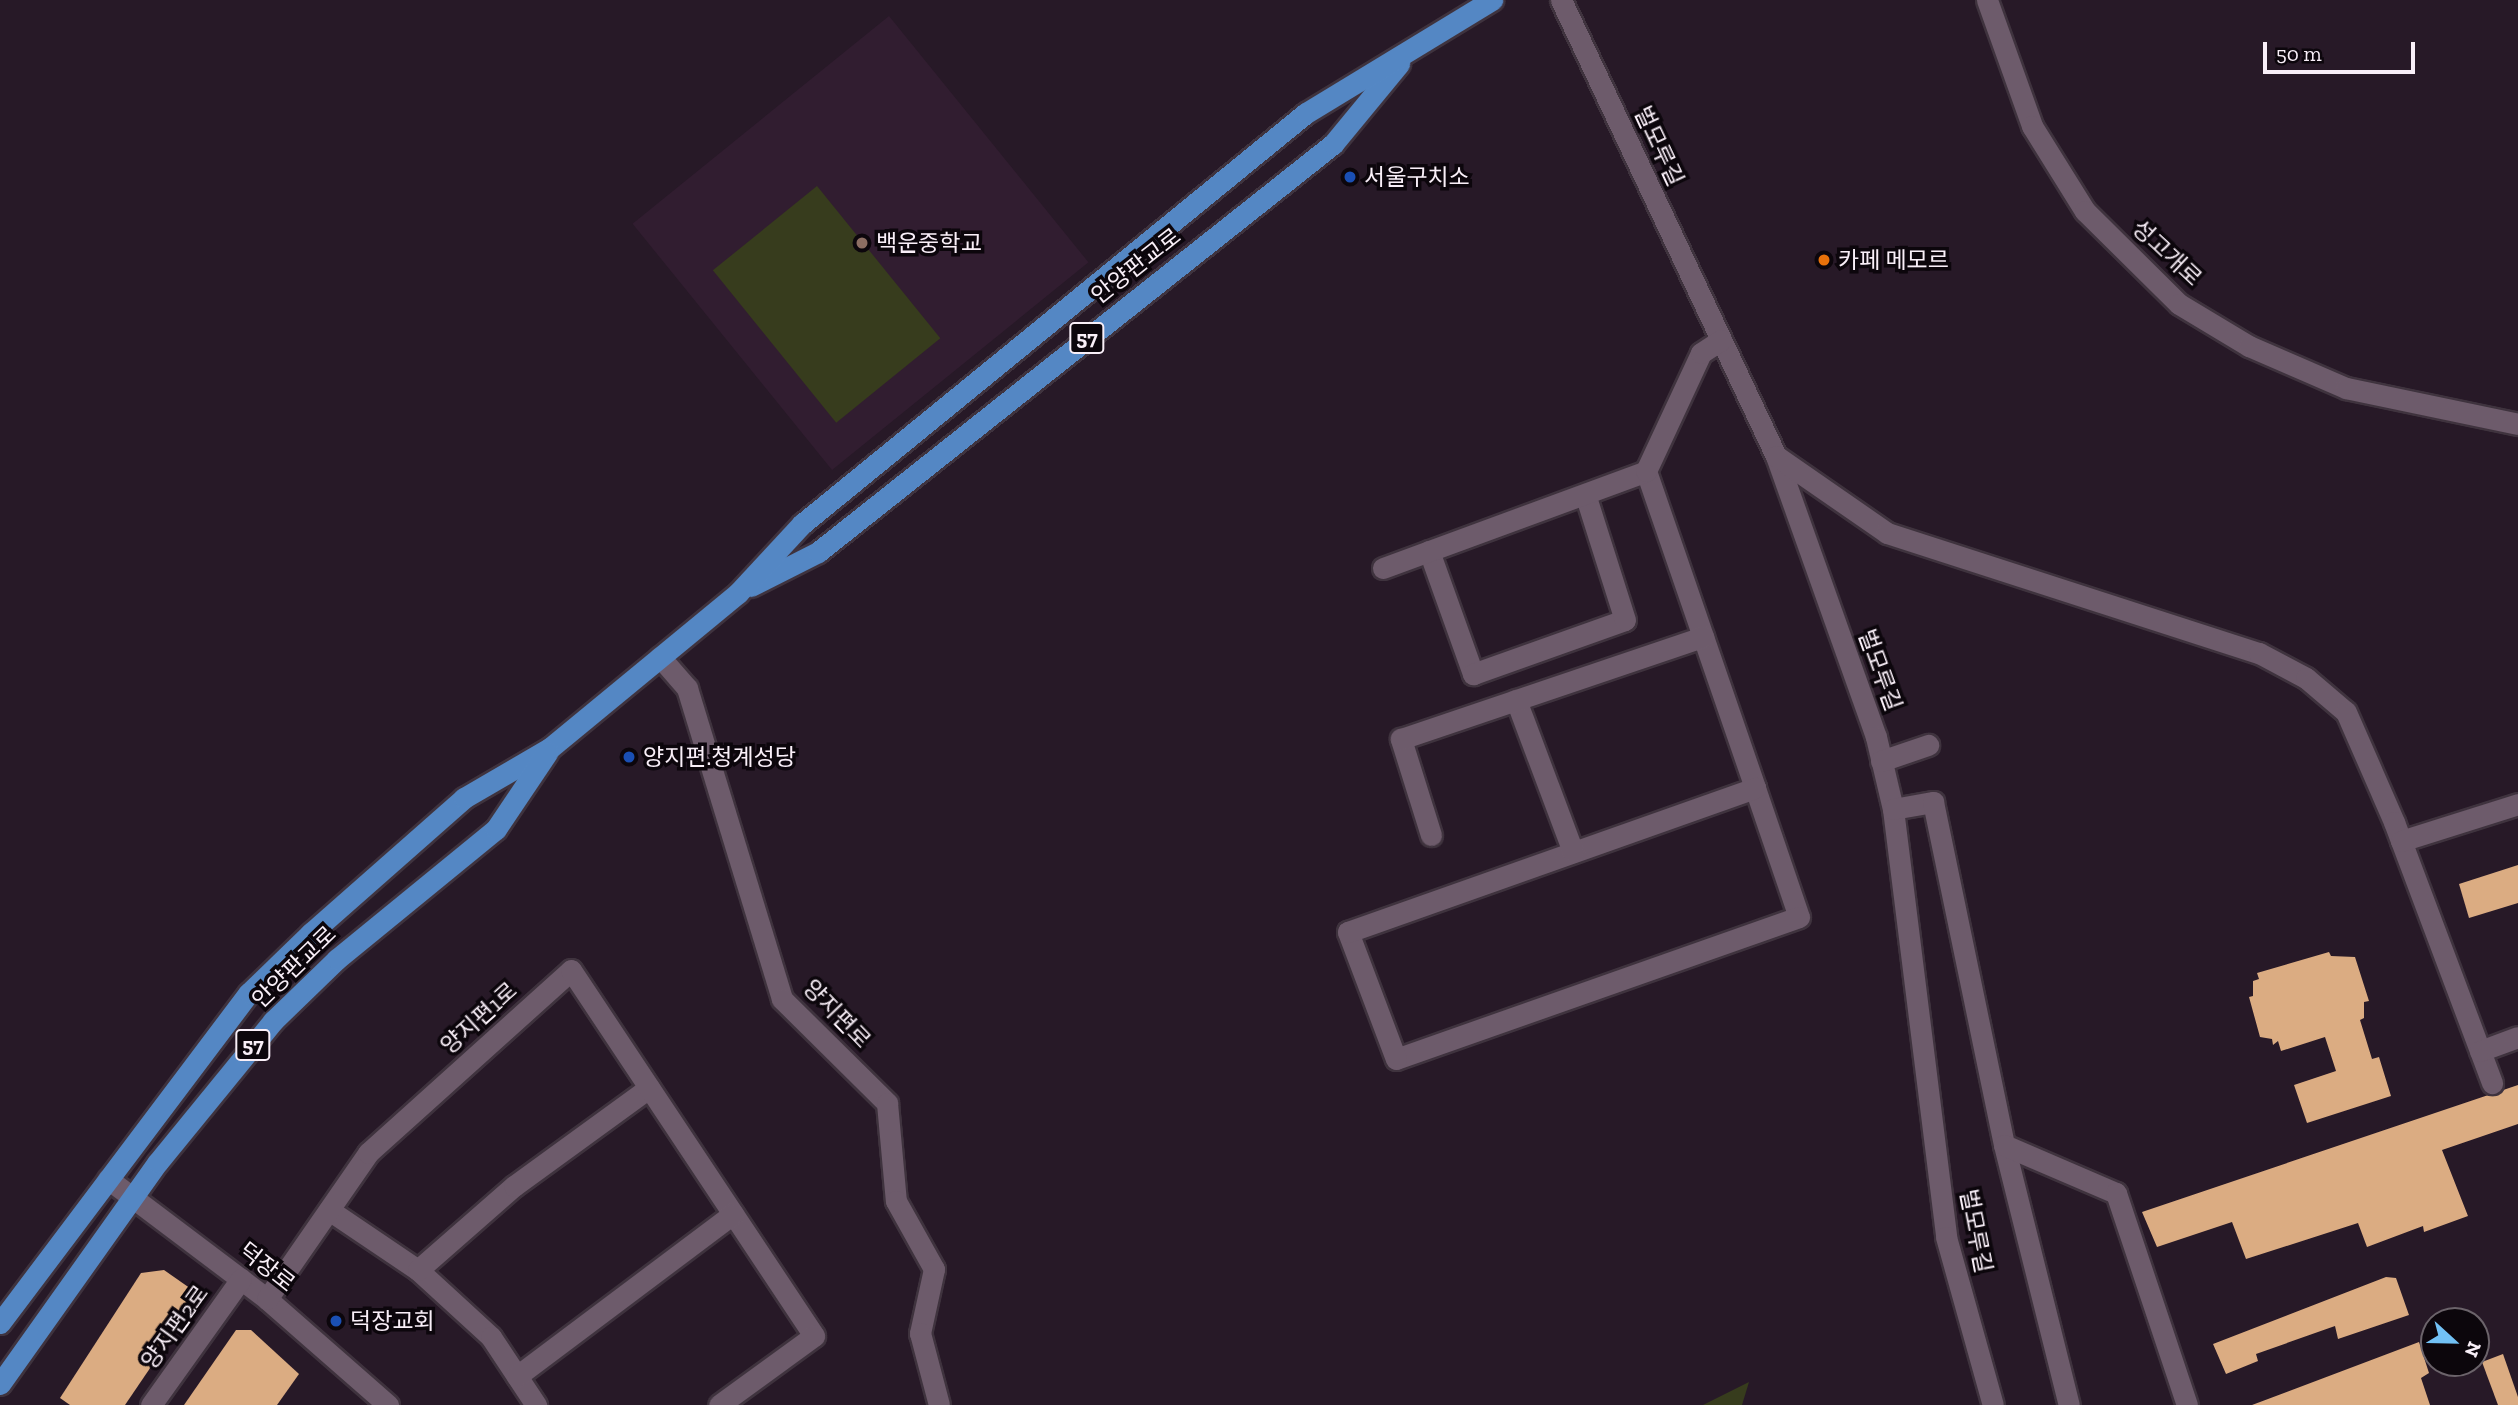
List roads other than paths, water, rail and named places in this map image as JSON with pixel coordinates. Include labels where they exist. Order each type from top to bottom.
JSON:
[{"type":"main road","name":"안양판교로","points":[[0,1323],[249,993],[464,798],[550,748],[738,593],[802,524],[1306,113],[1492,0]]},
{"type":"main road","name":"안양판교로","points":[[738,593],[818,552],[1333,144],[1409,52]]},
{"type":"main road","name":"안양판교로","points":[[0,1384],[158,1162],[273,1021],[337,959],[496,829],[550,748]]},
{"type":"street","name":"벌모루길","points":[[1561,0],[1776,456],[1881,761],[1893,809],[1946,1237],[1993,1405]]},
{"type":"street","name":"성고개로","points":[[1987,0],[2032,126],[2085,211],[2179,304],[2249,346],[2346,388],[2518,424]]},
{"type":"street","points":[[1721,340],[1701,353],[1646,471],[1800,917],[1396,1059],[1348,932],[1755,788]]},
{"type":"street","points":[[1776,456],[1887,533],[2259,653],[2306,678],[2346,712],[2401,841],[2492,1083]]},
{"type":"street","points":[[1383,568],[1646,471]]},
{"type":"street","points":[[1429,551],[1473,674],[1625,620],[1585,494]]},
{"type":"street","points":[[1431,835],[1401,739],[1703,637]]},
{"type":"street","name":"양지편로","points":[[660,657],[687,688],[782,999],[887,1103],[896,1201],[934,1269],[920,1333],[939,1405]]},
{"type":"street","points":[[1516,701],[1573,852]]},
{"type":"street","points":[[1881,761],[1928,745]]},
{"type":"street","points":[[1893,809],[1933,802],[2004,1145],[2069,1405]]},
{"type":"street","points":[[2401,841],[2518,804]]},
{"type":"street","name":"양지편1로","points":[[267,1299],[368,1153],[571,970],[814,1336],[719,1405]]},
{"type":"street","points":[[2480,1051],[2518,1037]]},
{"type":"street","points":[[418,1269],[514,1185],[649,1088]]},
{"type":"street","points":[[2004,1145],[2116,1193],[2188,1405]]},
{"type":"street","name":"덕장로","points":[[108,1179],[267,1299],[387,1405]]},
{"type":"street","points":[[329,1210],[418,1269],[491,1336],[536,1405]]},
{"type":"street","points":[[517,1376],[733,1214]]},
{"type":"street","name":"양지편2로","points":[[150,1405],[242,1279]]},
{"type":"place","name":"서울구치소","points":[[1350,177]]},
{"type":"place","name":"백운중학교","points":[[862,243]]},
{"type":"place","name":"카페 메모르","points":[[1824,260]]},
{"type":"place","name":"양지편.청계성당","points":[[629,757]]},
{"type":"place","name":"덕장교회","points":[[336,1321]]}]
